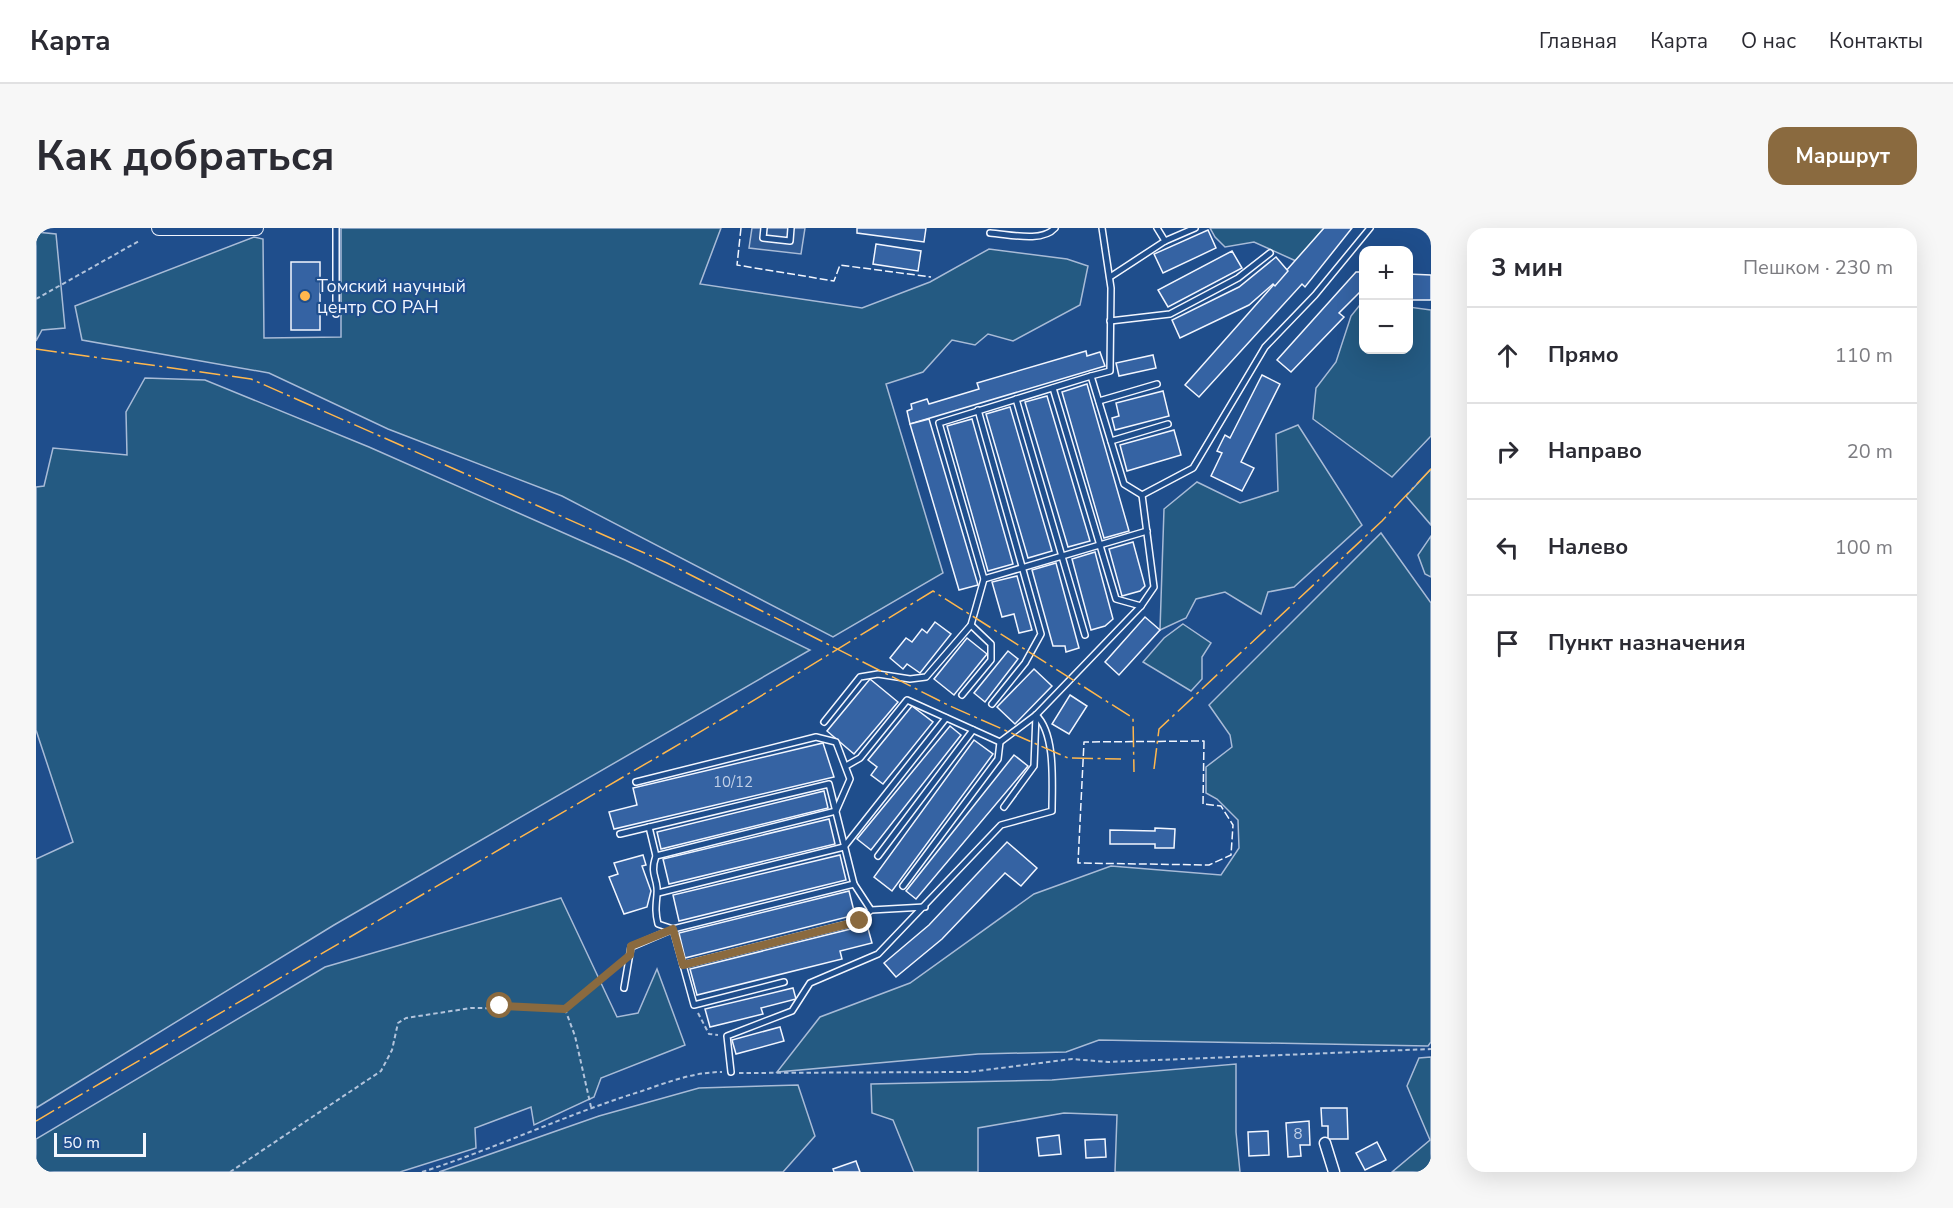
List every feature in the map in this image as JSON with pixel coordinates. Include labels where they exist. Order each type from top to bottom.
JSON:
[{"type":"street","points":[[159,228],[256,228]]},
{"type":"street","points":[[1324,1143],[1334,1172]]},
{"type":"lane","points":[[336,228],[336,314]]},
{"type":"lane","points":[[764,228],[763,238],[789,241],[791,228]]},
{"type":"lane","points":[[990,233],[1033,236],[1051,232],[1055,228]]},
{"type":"lane","points":[[824,722],[860,677],[878,674],[910,679],[926,677],[971,625],[984,579],[939,423],[1110,371],[1110,277],[1102,228]]},
{"type":"lane","points":[[1157,228],[1165,241]]},
{"type":"lane","points":[[1110,277],[1165,241],[1195,228]]},
{"type":"lane","points":[[1142,495],[1193,468],[1265,348],[1315,295],[1370,228]]},
{"type":"lane","points":[[1110,321],[1170,314],[1238,279],[1270,253]]},
{"type":"lane","points":[[1091,376],[1124,484],[1142,495]]},
{"type":"lane","points":[[1099,400],[1157,384]]},
{"type":"lane","points":[[1053,387],[1116,599],[1141,606]]},
{"type":"lane","points":[[1016,399],[1085,635]]},
{"type":"lane","points":[[978,410],[1041,634],[1025,663],[992,704]]},
{"type":"lane","points":[[1111,441],[1168,424]]},
{"type":"lane","points":[[903,886],[998,759],[1000,742],[1036,715],[1141,606],[1154,587],[1142,495]]},
{"type":"lane","points":[[984,579],[1147,531]]},
{"type":"lane","points":[[962,695],[991,660],[991,644],[971,625]]},
{"type":"lane","points":[[846,766],[860,758],[907,700],[1000,742]]},
{"type":"lane","points":[[1004,807],[1034,766],[1036,715]]},
{"type":"lane","points":[[731,1072],[727,1036],[792,1011],[810,983],[878,954],[1001,825],[1052,811],[1053,770],[1045,724],[1036,715]]},
{"type":"lane","points":[[658,893],[844,847],[946,718]]},
{"type":"lane","points":[[878,856],[973,730]]},
{"type":"lane","points":[[636,782],[816,737],[836,742],[850,779],[836,811]]},
{"type":"lane","points":[[620,834],[829,784],[854,884],[870,910]]},
{"type":"lane","points":[[656,856],[836,811]]},
{"type":"lane","points":[[649,827],[656,856],[651,869],[658,893],[654,908],[658,924],[673,929]]},
{"type":"lane","points":[[624,988],[631,946],[673,929],[854,884]]},
{"type":"lane","points":[[683,965],[860,921],[870,910],[925,907]]},
{"type":"lane","points":[[673,929],[694,1005],[784,982]]},
{"type":"path","points":[[36,299],[139,240]]},
{"type":"path","points":[[230,1172],[381,1071],[392,1050],[398,1023],[406,1018],[471,1008],[565,1009],[630,955]]},
{"type":"path","points":[[694,1005],[709,1034],[727,1036]]},
{"type":"path","points":[[565,1009],[575,1036],[591,1107]]},
{"type":"path","points":[[422,1172],[480,1153],[591,1107],[701,1072],[759,1075],[969,1072],[1072,1059],[1108,1062],[1431,1049]]},
{"type":"shaded area","points":[[341,228],[721,228],[700,284],[862,308],[930,282],[989,249],[1067,259],[1088,266],[1080,305],[1013,341],[988,334],[975,345],[952,340],[923,372],[886,384],[943,573],[833,637],[562,496],[388,429],[269,373],[82,340],[75,306],[254,237],[263,239],[264,338],[341,337]]},
{"type":"shaded area","points":[[752,228],[805,228],[801,254],[749,248]]},
{"type":"shaded area","points":[[1210,228],[1324,228],[1296,261],[1254,242],[1225,247]]},
{"type":"shaded area","points":[[36,232],[56,234],[65,328],[42,330],[36,341]]},
{"type":"shaded area","points":[[1359,306],[1359,354],[1413,354],[1413,308],[1431,310],[1431,436],[1392,477],[1313,419],[1316,388],[1336,362],[1351,316]]},
{"type":"shaded area","points":[[145,378],[205,380],[369,447],[625,560],[810,650],[334,925],[36,1108],[36,859],[73,842],[36,730],[36,487],[44,486],[53,448],[127,455],[126,412]]},
{"type":"shaded area","points":[[1298,425],[1362,525],[1294,587],[1268,592],[1261,614],[1225,592],[1196,599],[1186,618],[1160,630],[1164,509],[1197,482],[1240,503],[1278,491],[1276,434]]},
{"type":"shaded area","points":[[1431,469],[1431,525],[1406,496]]},
{"type":"shaded area","points":[[1381,533],[1431,603],[1431,1042],[1428,1046],[1099,1040],[1066,1052],[978,1054],[777,1072],[820,1017],[910,983],[1034,894],[1111,866],[1221,875],[1239,848],[1238,820],[1217,799],[1206,793],[1206,767],[1232,747],[1230,735],[1209,705]]},
{"type":"shaded area","points":[[1431,536],[1431,577],[1425,574],[1418,555]]},
{"type":"shaded area","points":[[1183,624],[1211,643],[1202,657],[1202,679],[1191,691],[1143,662],[1164,638]]},
{"type":"shaded area","points":[[561,898],[617,1017],[638,1013],[657,969],[685,1045],[601,1078],[594,1097],[534,1125],[531,1107],[475,1128],[476,1148],[400,1172],[36,1172],[36,1139],[325,967]]},
{"type":"shaded area","points":[[1431,1057],[1431,1172],[1392,1172],[1430,1140],[1407,1086],[1419,1058]]},
{"type":"shaded area","points":[[1236,1064],[1236,1132],[1240,1172],[1115,1172],[1117,1115],[1064,1113],[978,1128],[978,1172],[914,1172],[893,1120],[872,1113],[871,1084],[1052,1080]]},
{"type":"shaded area","points":[[798,1085],[815,1136],[783,1172],[439,1172],[599,1116],[699,1088]]},
{"type":"building","points":[[857,228],[926,228],[924,242],[857,233]]},
{"type":"building","points":[[1324,228],[1352,228],[1305,287],[1302,284],[1199,397],[1185,385]]},
{"type":"building","points":[[1208,230],[1216,248],[1163,273],[1154,254]]},
{"type":"building","points":[[876,244],[921,251],[918,271],[873,264]]},
{"type":"building","points":[[1232,251],[1242,268],[1168,307],[1158,290]]},
{"type":"building","points":[[1276,257],[1288,271],[1275,286],[1273,284],[1249,305],[1180,338],[1172,320],[1239,287]]},
{"type":"building","name":"Томский научный центр СО РАН","points":[[291,262],[320,262],[320,330],[291,330]]},
{"type":"building","points":[[1356,272],[1359,272],[1359,293],[1339,313],[1344,317],[1291,372],[1277,360]]},
{"type":"building","points":[[1413,274],[1431,275],[1431,300],[1413,300]]},
{"type":"building","points":[[1086,351],[1087,356],[1100,352],[1105,366],[910,424],[907,411],[912,409],[911,404],[927,399],[929,404],[979,389],[977,383]]},
{"type":"building","points":[[1153,355],[1156,368],[1119,376],[1116,363]]},
{"type":"building","points":[[1262,375],[1280,384],[1241,462],[1254,468],[1242,491],[1211,476],[1222,453],[1217,451],[1225,435],[1230,438]]},
{"type":"building","points":[[1087,384],[1129,531],[1104,538],[1062,392]]},
{"type":"building","points":[[1163,391],[1169,416],[1115,430],[1112,418],[1119,416],[1116,403]]},
{"type":"building","points":[[1047,396],[1090,541],[1068,547],[1025,402]]},
{"type":"building","points":[[1010,407],[1052,551],[1028,558],[986,414]]},
{"type":"building","points":[[929,419],[978,585],[959,590],[910,424]]},
{"type":"building","points":[[972,419],[1013,564],[988,571],[947,426]]},
{"type":"building","points":[[1174,430],[1181,455],[1127,471],[1120,445]]},
{"type":"building","points":[[1133,542],[1145,586],[1140,591],[1122,596],[1109,549]]},
{"type":"building","points":[[1095,552],[1113,619],[1105,626],[1091,630],[1072,559]]},
{"type":"building","points":[[1056,563],[1079,648],[1066,652],[1065,646],[1053,646],[1032,570]]},
{"type":"building","points":[[1017,576],[1032,630],[1019,633],[1014,614],[1002,617],[992,582]]},
{"type":"building","points":[[1145,617],[1160,630],[1119,675],[1105,662]]},
{"type":"building","points":[[935,622],[951,634],[920,673],[907,664],[903,669],[890,658],[906,638],[912,642],[922,629],[927,633]]},
{"type":"building","points":[[967,638],[987,654],[954,695],[934,679]]},
{"type":"building","points":[[1008,651],[1018,659],[985,702],[974,693]]},
{"type":"building","points":[[1034,669],[1052,686],[1015,724],[997,707]]},
{"type":"building","points":[[870,679],[898,702],[854,754],[827,731]]},
{"type":"building","points":[[1070,695],[1087,706],[1069,734],[1052,724]]},
{"type":"building","points":[[912,706],[933,722],[883,784],[871,775],[877,767],[868,760]]},
{"type":"building","points":[[950,726],[961,735],[871,850],[857,839]]},
{"type":"building","points":[[974,740],[993,754],[892,891],[874,877]]},
{"type":"building","points":[[823,743],[834,777],[614,829],[609,812],[637,805],[633,788]]},
{"type":"building","points":[[1014,755],[1028,766],[916,899],[906,891]]},
{"type":"building","points":[[824,791],[828,808],[661,849],[657,832]]},
{"type":"building","points":[[829,819],[835,844],[669,884],[663,859]]},
{"type":"building","points":[[1155,828],[1175,829],[1174,848],[1155,848],[1155,844],[1110,844],[1110,830],[1155,831]]},
{"type":"building","points":[[1007,842],[1037,868],[1021,886],[1005,873],[942,939],[896,977],[884,963],[929,925]]},
{"type":"building","points":[[643,855],[646,865],[642,866],[651,891],[647,907],[624,914],[609,877],[618,874],[614,863]]},
{"type":"building","points":[[840,855],[846,880],[679,921],[673,895]]},
{"type":"building","points":[[849,891],[855,915],[685,958],[679,933]]},
{"type":"building","points":[[867,925],[872,943],[840,951],[842,959],[697,995],[690,969]]},
{"type":"building","points":[[793,988],[796,999],[761,1008],[763,1014],[710,1027],[705,1009]]},
{"type":"building","points":[[780,1027],[784,1041],[736,1054],[732,1040]]},
{"type":"building","points":[[1321,1108],[1347,1108],[1348,1139],[1328,1139],[1328,1126],[1322,1126]]},
{"type":"building","points":[[1309,1121],[1310,1145],[1300,1145],[1301,1156],[1288,1157],[1286,1123]]},
{"type":"building","points":[[1268,1131],[1269,1155],[1249,1156],[1248,1132]]},
{"type":"building","points":[[1059,1135],[1061,1154],[1039,1156],[1037,1138]]},
{"type":"building","points":[[1105,1139],[1106,1157],[1086,1158],[1085,1140]]},
{"type":"building","points":[[1377,1142],[1386,1160],[1365,1170],[1356,1153]]},
{"type":"building","points":[[856,1161],[860,1172],[834,1172],[833,1169]]},
{"type":"fence","points":[[741,228],[737,265],[834,281],[840,265],[931,277]]},
{"type":"fence","points":[[1204,741],[1203,804],[1221,806],[1233,825],[1231,855],[1209,865],[1078,863],[1084,742],[1204,741]]},
{"type":"power","points":[[36,349],[251,379],[667,563],[950,706],[1068,758],[1121,759]]},
{"type":"power","points":[[1154,769],[1159,729],[1382,521],[1431,469]]},
{"type":"power","points":[[36,1121],[746,705],[933,591],[1133,718],[1134,772]]},
{"type":"place","name":"Томский научный центр СО РАН","points":[[305,296]]},
{"type":"route","points":[[500,1006],[565,1009],[630,955],[631,946],[673,929],[683,965],[860,921]]}]
